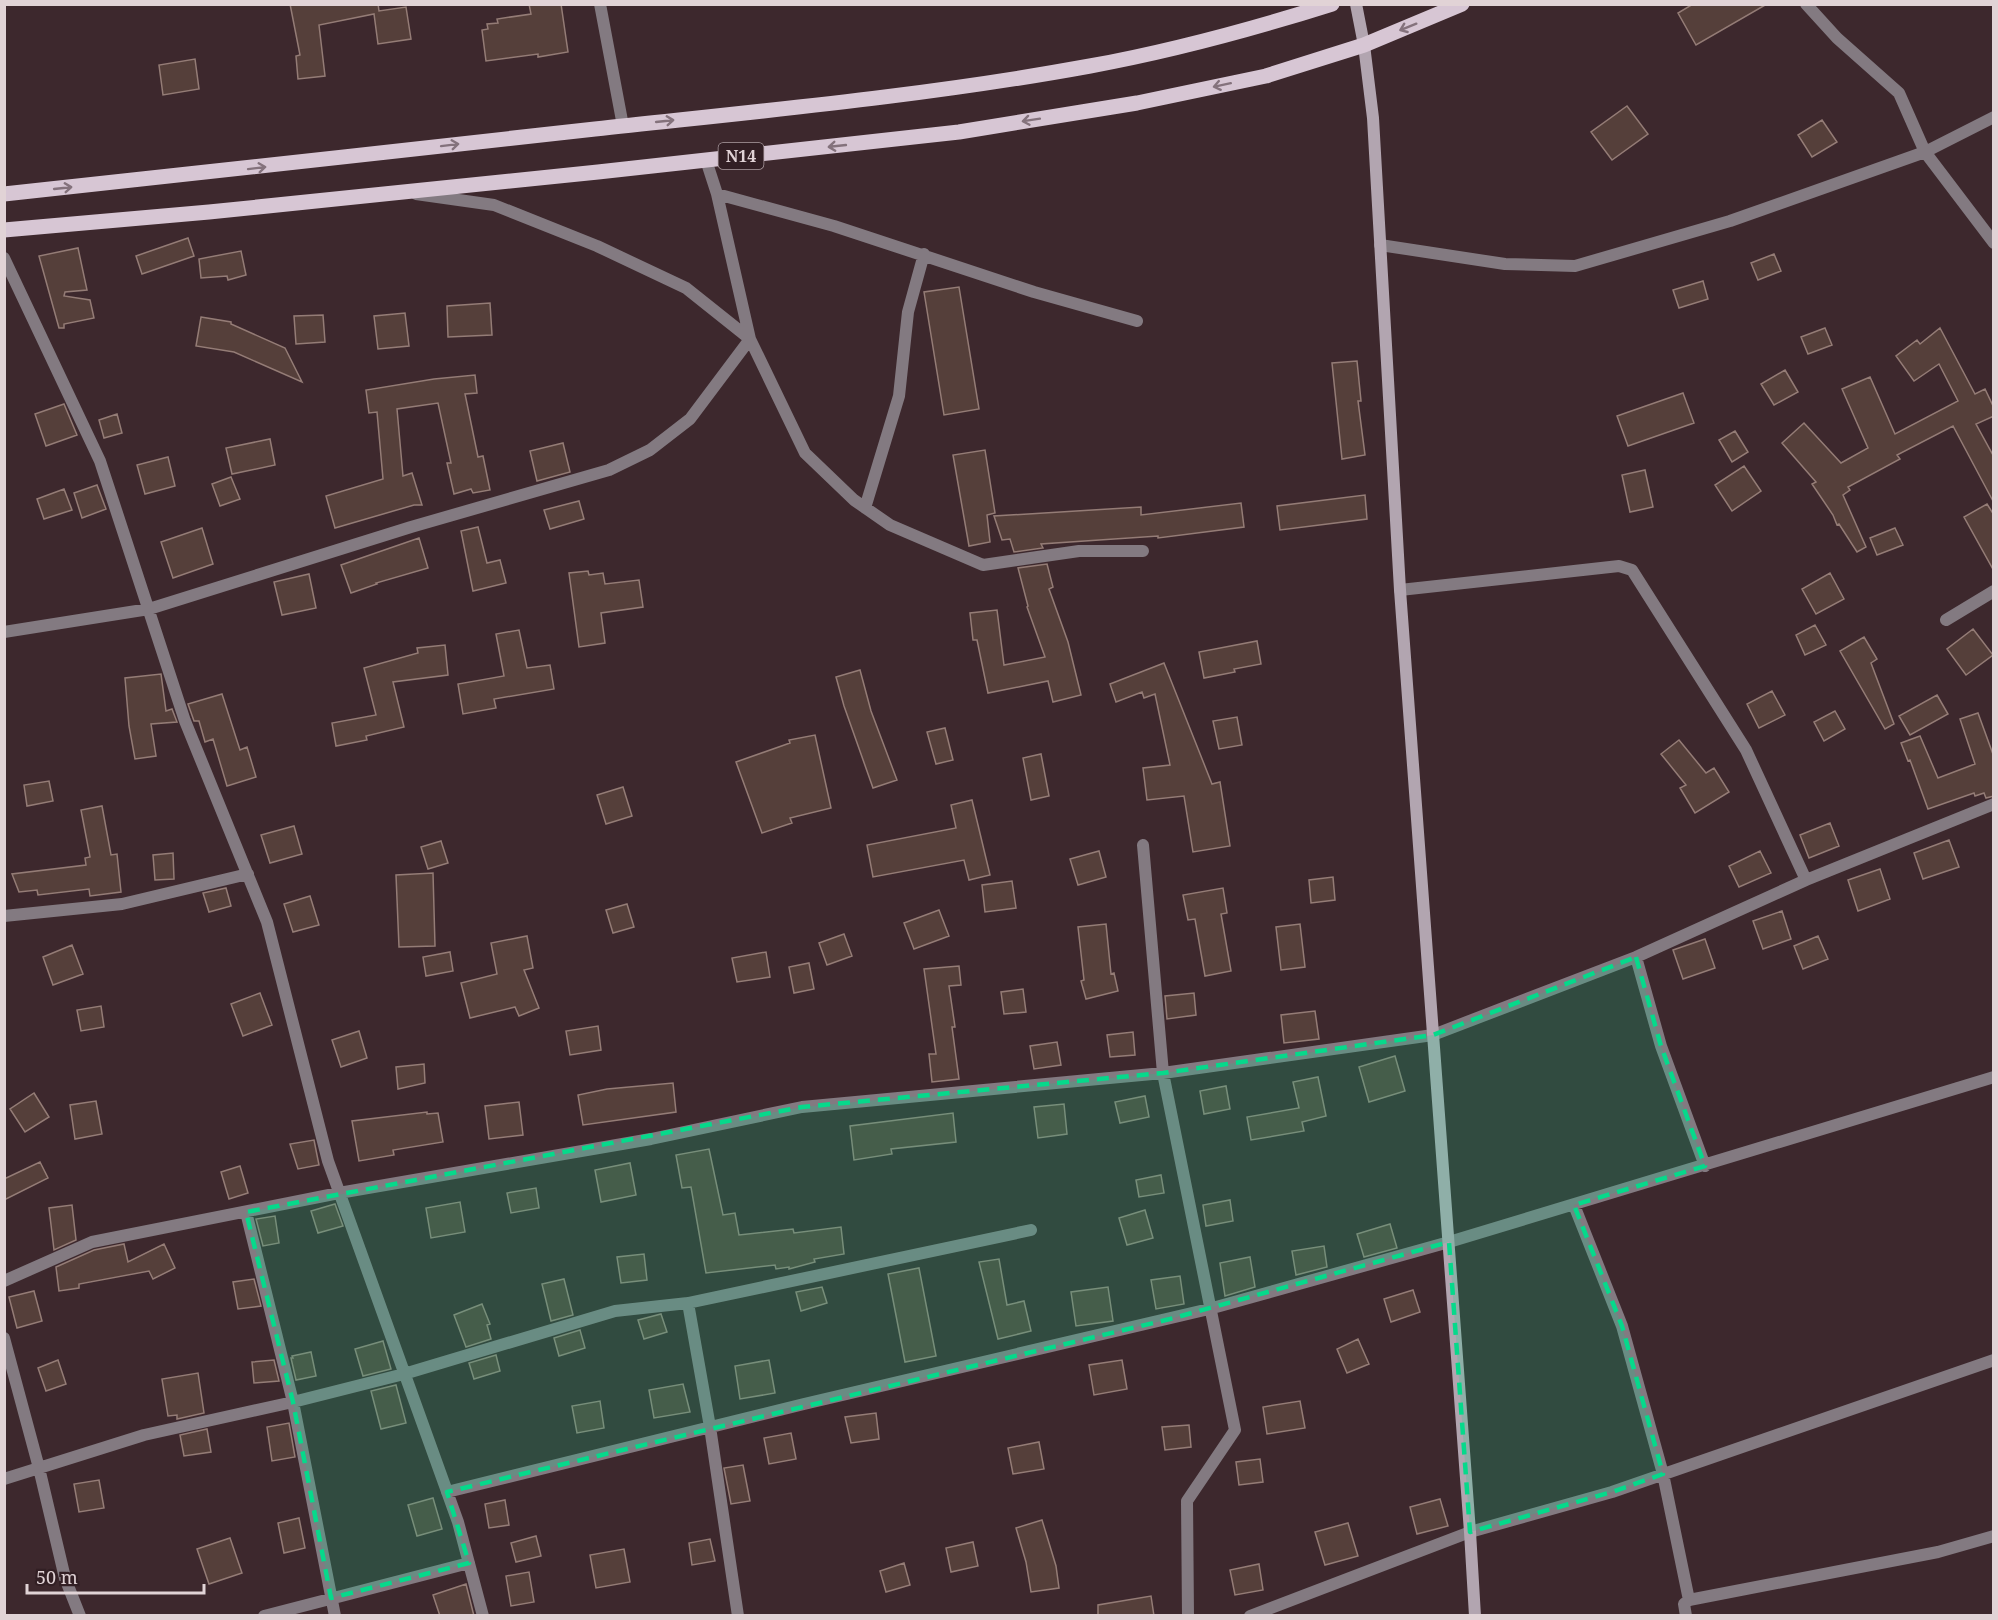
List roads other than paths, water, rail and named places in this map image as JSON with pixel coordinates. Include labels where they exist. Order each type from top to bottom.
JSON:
[{"type":"main road","points":[[4,194],[873,98],[968,85],[1092,66],[1196,43],[1332,4]]},
{"type":"main road","name":"N14","points":[[4,230],[400,192],[959,132],[1137,103],[1266,76],[1364,45],[1462,4]]},
{"type":"street","points":[[600,4],[622,126]]},
{"type":"street","points":[[1356,4],[1364,45],[1373,118],[1400,590],[1475,1616]]},
{"type":"street","points":[[1806,4],[1837,38],[1899,93],[1925,152],[1994,243]]},
{"type":"street","points":[[1380,245],[1505,264],[1575,266],[1730,221],[1925,152],[1994,117]]},
{"type":"street","points":[[706,160],[717,194],[750,339],[806,453],[854,500],[890,525],[983,565],[1079,551],[1143,551]]},
{"type":"street","points":[[400,192],[494,205],[597,246],[686,288],[750,339]]},
{"type":"street","points":[[717,194],[834,226],[1034,292],[1137,321]]},
{"type":"street","points":[[865,508],[899,396],[908,312],[924,254]]},
{"type":"street","points":[[4,258],[100,461],[185,721],[267,922],[328,1161],[447,1492],[483,1616]]},
{"type":"street","points":[[4,632],[149,609],[411,527],[609,470],[650,450],[690,419],[750,339]]},
{"type":"street","points":[[1400,590],[1619,566],[1632,570],[1746,750],[1806,880]]},
{"type":"street","points":[[1946,620],[1994,591]]},
{"type":"street","points":[[4,1281],[93,1242],[339,1193],[651,1139],[802,1107],[1163,1073],[1433,1035],[1636,957],[1806,880],[1994,804]]},
{"type":"street","points":[[1143,845],[1163,1073],[1235,1430],[1187,1501],[1188,1616]]},
{"type":"street","points":[[4,916],[122,904],[248,874]]},
{"type":"street","points":[[1636,957],[1661,1046],[1705,1166]]},
{"type":"street","points":[[447,1492],[1209,1309],[1449,1242],[1994,1077]]},
{"type":"street","points":[[1574,1205],[1622,1326],[1664,1474],[1689,1600]]},
{"type":"street","points":[[246,1212],[293,1402],[335,1616]]},
{"type":"street","points":[[4,1479],[144,1435],[293,1402],[404,1374],[615,1311],[688,1303],[1031,1230]]},
{"type":"street","points":[[688,1303],[710,1427],[738,1616]]},
{"type":"street","points":[[4,1338],[39,1468],[65,1578],[80,1616]]},
{"type":"street","points":[[1250,1616],[1470,1532],[1612,1492],[1994,1360]]},
{"type":"street","points":[[1686,1616],[1684,1604],[1689,1600],[1938,1552],[1994,1536]]},
{"type":"street","points":[[264,1616],[469,1563]]}]
